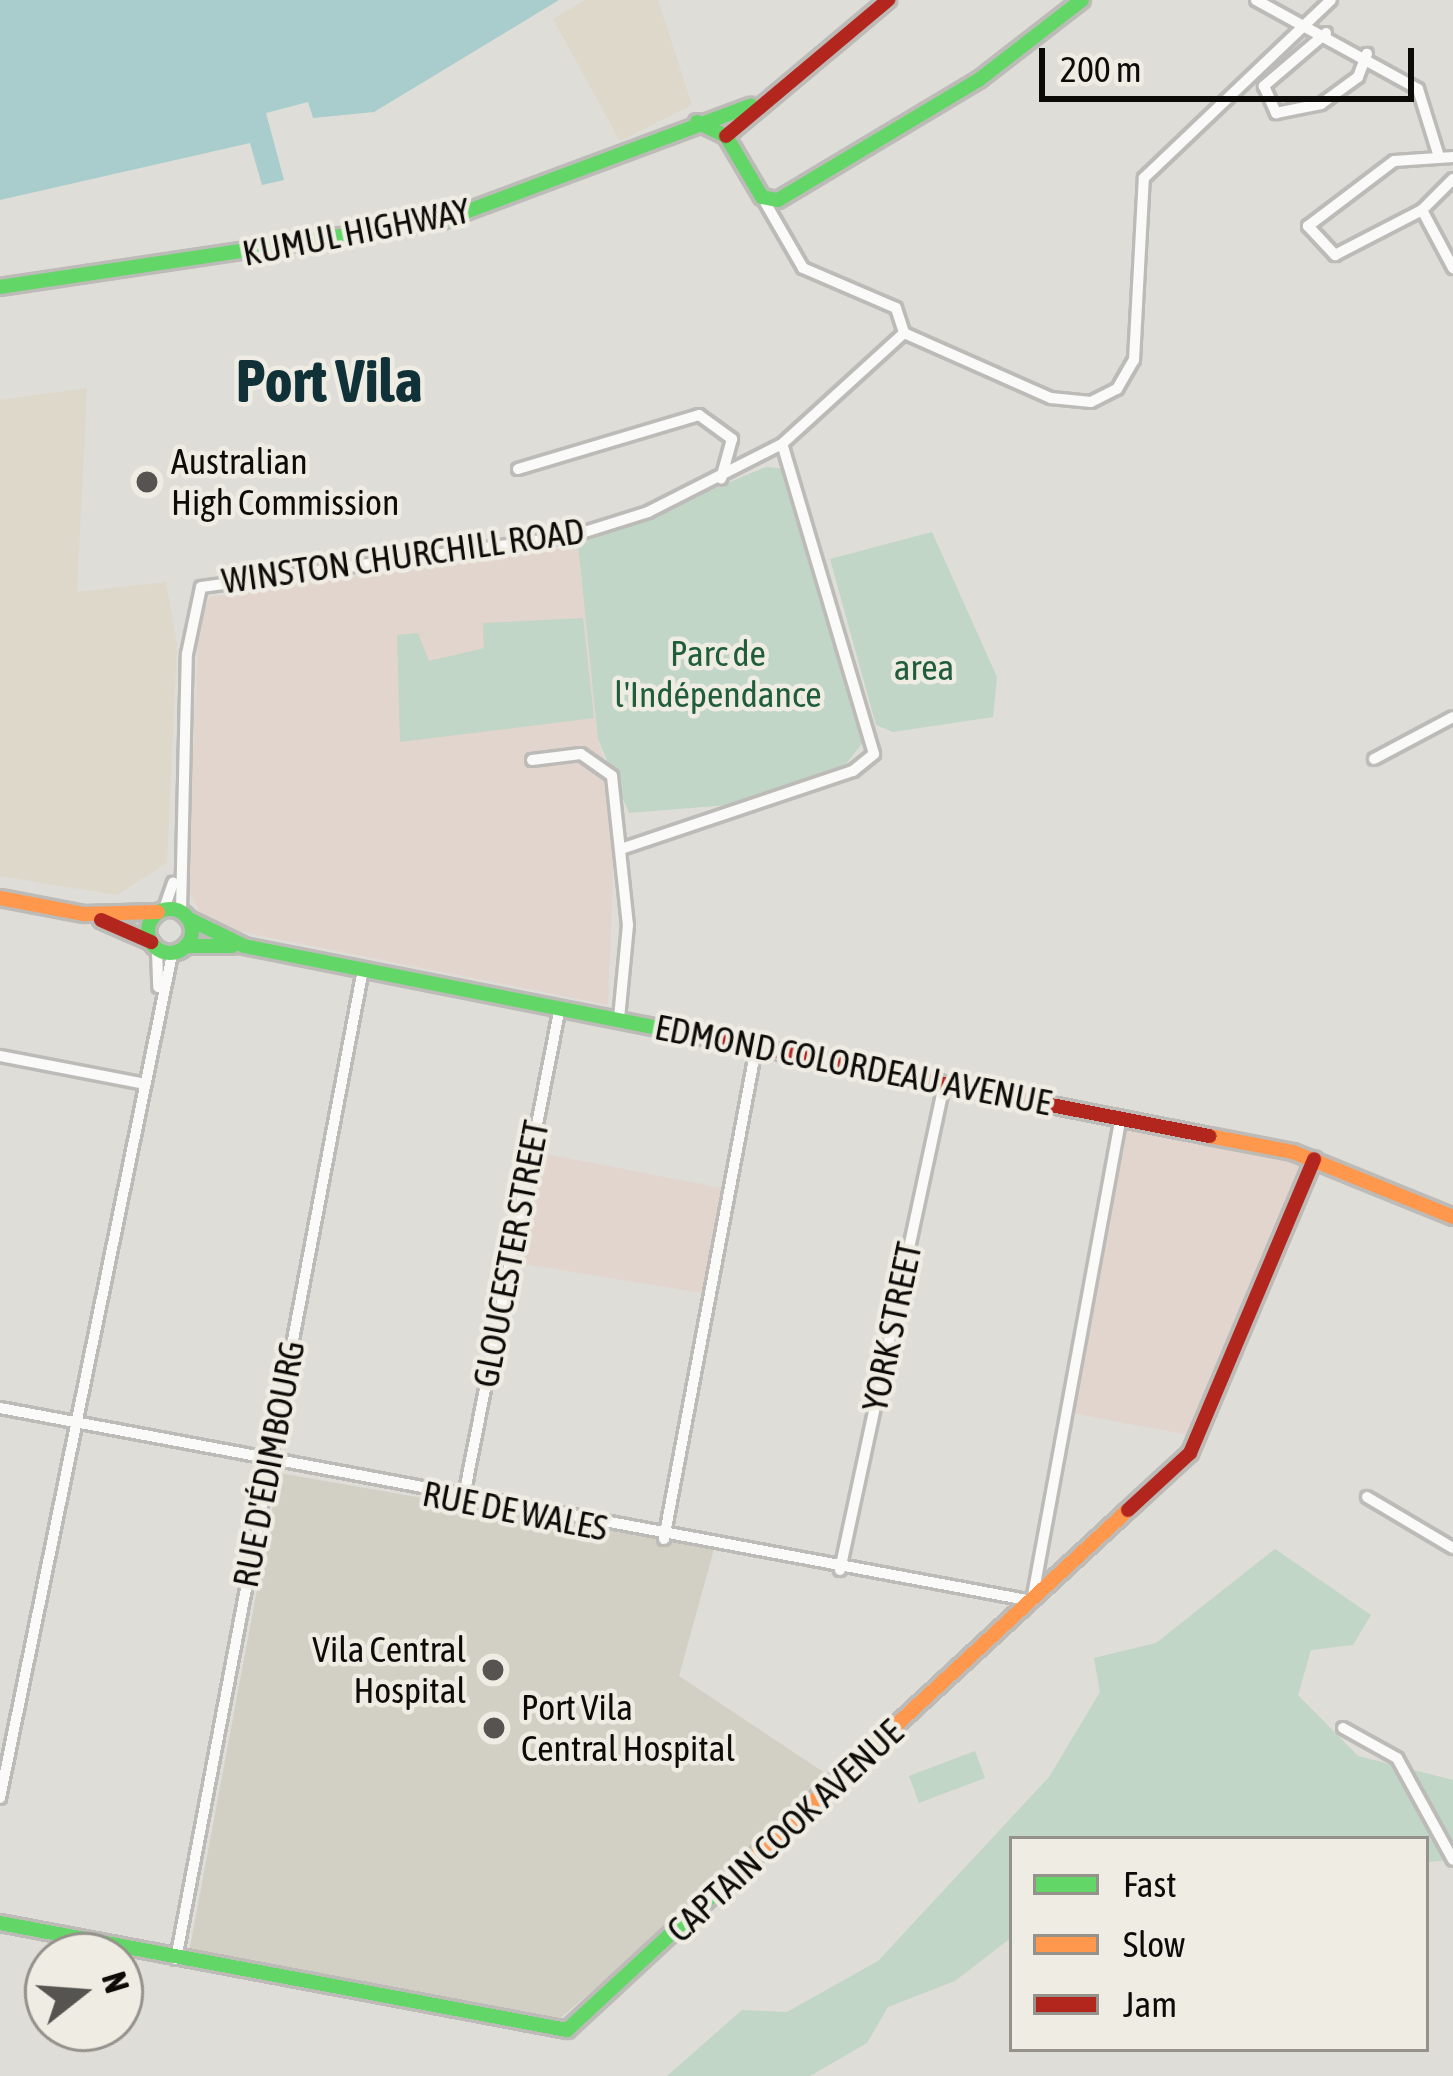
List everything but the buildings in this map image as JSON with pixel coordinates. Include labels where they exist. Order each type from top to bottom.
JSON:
[{"type":"street","points":[[726,136],[752,106],[815,68],[887,0]]},
{"type":"street","points":[[766,199],[790,194],[980,79],[1082,0]]},
{"type":"street","points":[[1256,0],[1367,54],[1418,88],[1439,157]]},
{"type":"street","points":[[697,122],[726,136],[808,273],[896,308],[904,333],[1061,402],[1117,389],[1138,346],[1144,178],[1331,0]]},
{"type":"street","points":[[1326,33],[1264,86],[1276,113],[1322,104],[1358,77],[1367,54]]},
{"type":"street","name":"KUMUL HIGHWAY","points":[[0,287],[441,221],[697,122],[752,106]]},
{"type":"street","points":[[1453,158],[1394,161],[1308,226],[1335,255],[1422,210],[1453,179]]},
{"type":"street","points":[[781,224],[790,194]]},
{"type":"street","points":[[1422,210],[1453,268]]},
{"type":"street","name":"WINSTON CHURCHILL ROAD","points":[[175,880],[201,587],[572,536],[720,482],[782,444],[904,333]]},
{"type":"street","points":[[518,469],[699,415],[732,439],[720,482]]},
{"type":"street","points":[[624,848],[874,754],[782,444]]},
{"type":"street","points":[[1375,759],[1453,717]]},
{"type":"street","points":[[532,760],[581,754],[612,776],[624,848],[619,1018]]},
{"type":"street","points":[[167,948],[161,910],[175,880]]},
{"type":"street","points":[[0,1798],[167,948],[185,915],[175,880]]},
{"type":"street","points":[[0,898],[84,914],[167,948],[244,946]]},
{"type":"street","points":[[84,914],[161,910],[185,915],[244,946]]},
{"type":"street","name":"EDMOND COLORDEAU AVENUE","points":[[244,946],[757,1043],[1314,1159],[1452,1213]]},
{"type":"street","name":"RUE D'ÉDIMBOURG","points":[[176,1959],[363,969]]},
{"type":"street","name":"GLOUCESTER STREET","points":[[463,1501],[560,1007]]},
{"type":"street","points":[[664,1539],[757,1043]]},
{"type":"street","points":[[0,1056],[140,1083]]},
{"type":"street","name":"YORK STREET","points":[[840,1570],[944,1083]]},
{"type":"street","points":[[1032,1601],[1121,1118]]},
{"type":"street","name":"CAPTAIN COOK AVENUE","points":[[0,1923],[567,2030],[1190,1453],[1314,1159]]},
{"type":"street","name":"RUE DE WALES","points":[[0,1408],[664,1539],[1032,1601]]},
{"type":"street","points":[[1367,1497],[1453,1548]]},
{"type":"street","points":[[1343,1728],[1397,1758],[1453,1860]]},
{"type":"shaded area","points":[[585,0],[658,0],[692,105],[620,141],[553,19]]},
{"type":"shaded area","points":[[87,388],[77,592],[166,582],[177,644],[167,863],[117,895],[0,876],[0,400]]},
{"type":"shaded area","points":[[578,545],[598,739],[616,800],[608,1005],[217,927],[199,911],[187,887],[199,620],[210,597]]},
{"type":"shaded area","points":[[1121,1118],[1314,1159],[1200,1437],[1060,1411]]},
{"type":"shaded area","points":[[531,1151],[727,1189],[709,1294],[511,1262]]},
{"type":"shaded area","name":"Port Vila Central Hospital","points":[[279,1473],[714,1549],[679,1676],[837,1781],[550,2027],[189,1952]]},
{"type":"green space","name":"Parc de l'Indépendance","points":[[766,467],[788,469],[865,740],[846,764],[728,805],[629,813],[598,739],[578,545]]},
{"type":"green space","name":"area","points":[[932,532],[997,677],[993,717],[893,732],[876,725],[830,559]]},
{"type":"green space","points":[[583,618],[594,718],[400,742],[397,635],[418,633],[429,661],[484,648],[483,623]]},
{"type":"green space","points":[[1275,1549],[1371,1615],[1353,1645],[1311,1650],[1298,1695],[1358,1756],[1453,1780],[1453,1860],[1429,1862],[1429,1836],[1009,1836],[1009,1939],[955,1981],[888,2007],[867,2043],[810,2076],[667,2076],[742,2010],[787,2012],[878,1961],[1049,1777],[1100,1692],[1094,1658],[1156,1643]]},
{"type":"green space","points":[[975,1751],[985,1778],[919,1803],[909,1776]]},
{"type":"water","points":[[0,0],[559,0],[374,112],[313,118],[308,102],[266,113],[284,180],[262,185],[250,143],[0,200]]},
{"type":"traffic: fast","points":[[697,122],[726,136],[762,197],[778,200],[980,79],[1082,0]]},
{"type":"traffic: fast","points":[[0,287],[441,221],[751,106]]},
{"type":"traffic: fast","points":[[170,909],[186,915],[192,931],[186,947],[170,953],[154,947],[148,931],[154,915],[170,909]]},
{"type":"traffic: fast","points":[[189,919],[244,946],[710,1038]]},
{"type":"traffic: fast","points":[[186,946],[232,946]]},
{"type":"traffic: fast","points":[[0,1923],[567,2030],[727,1882]]},
{"type":"traffic: slow","points":[[0,898],[84,914],[158,912]]},
{"type":"traffic: slow","points":[[1209,1136],[1293,1152],[1453,1217]]},
{"type":"traffic: slow","points":[[727,1882],[1128,1510]]},
{"type":"traffic: jam","points":[[726,136],[888,0]]},
{"type":"traffic: jam","points":[[101,920],[151,942]]},
{"type":"traffic: jam","points":[[710,1038],[1209,1136]]},
{"type":"traffic: jam","points":[[1128,1510],[1190,1453],[1314,1159]]},
{"type":"place","name":"Australian High Commission","points":[[147,482]]},
{"type":"place","name":"Vila Central Hospital","points":[[493,1670]]},
{"type":"place","name":"Port Vila Central Hospital","points":[[494,1728]]},
{"type":"district","name":"Port Vila","points":[[329,380]]}]
